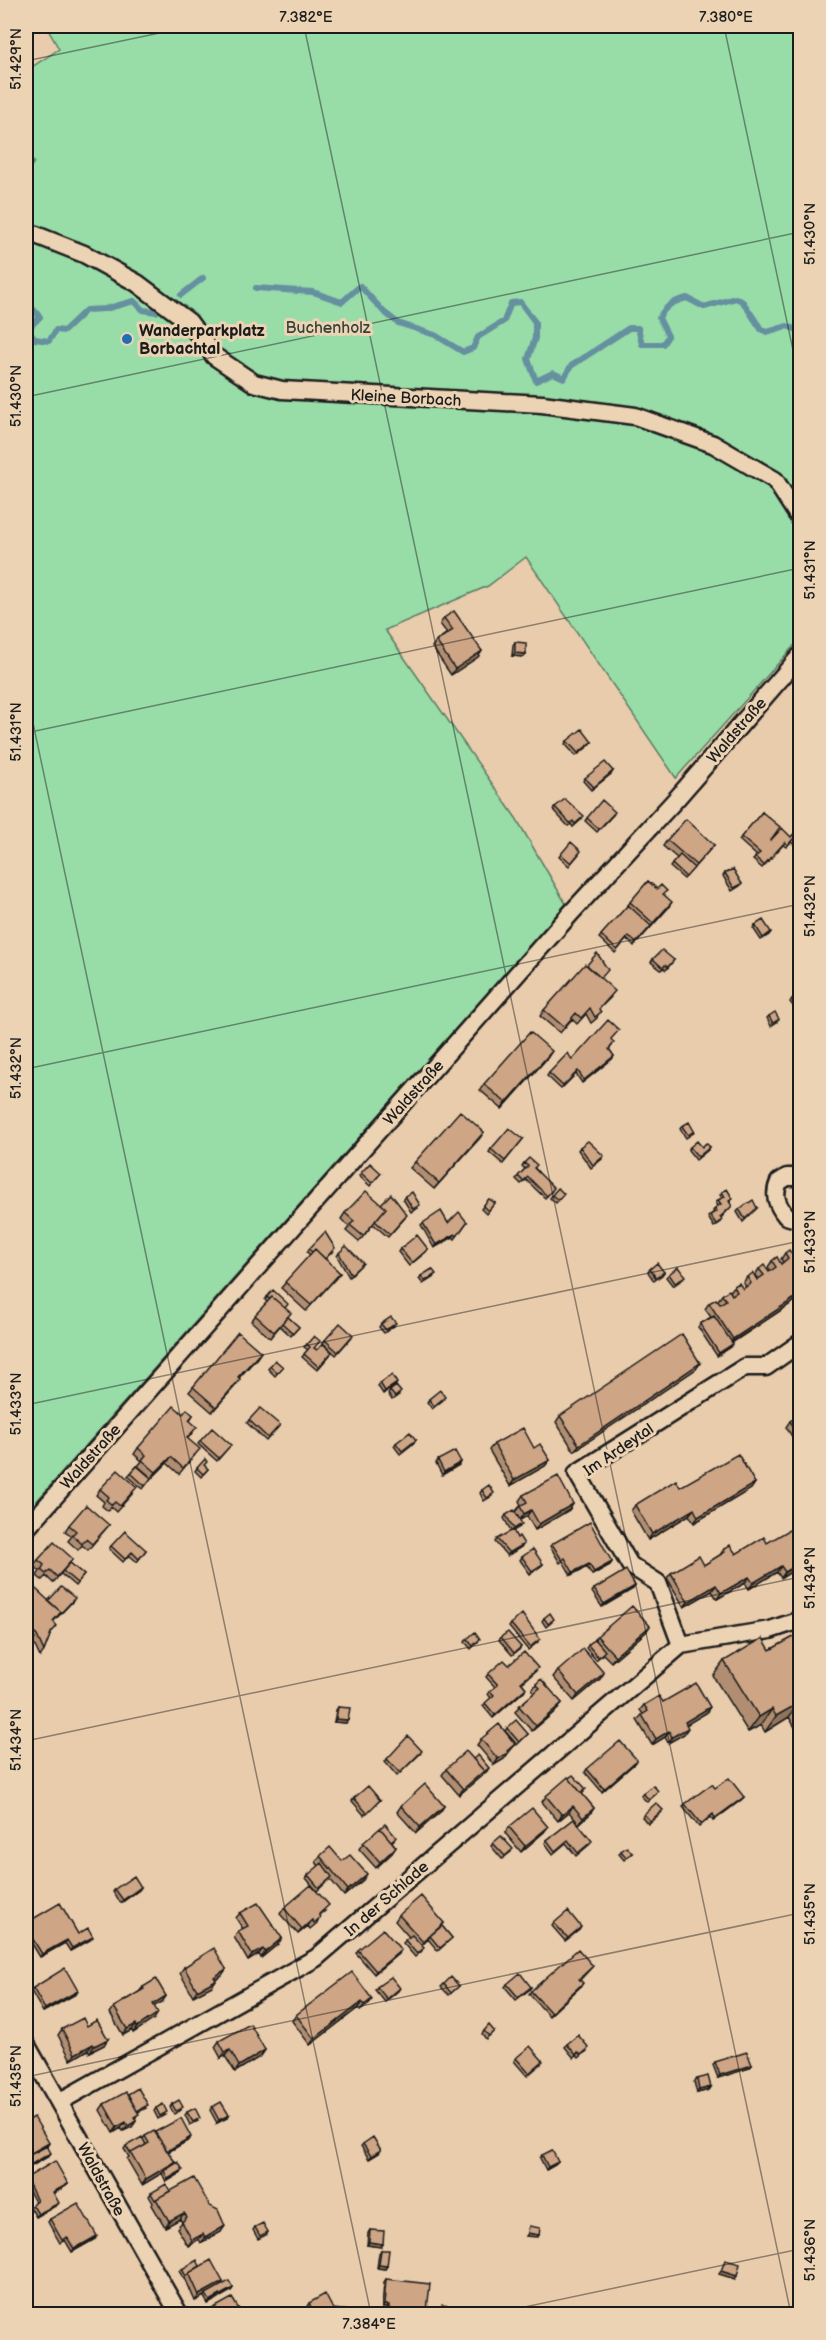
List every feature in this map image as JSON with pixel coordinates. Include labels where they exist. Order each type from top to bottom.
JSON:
[{"type":"street","name":"Kleine Borbach","points":[[26,231],[84,254],[137,284],[189,322],[214,356],[254,383],[282,390],[542,404],[635,416],[713,444],[775,480],[801,519]]},
{"type":"street","name":"Waldstraße","points":[[26,1529],[801,656]]},
{"type":"street","points":[[801,1177],[787,1177],[779,1182],[775,1194],[777,1203],[786,1216],[801,1220]]},
{"type":"street","name":"Im Ardeytal","points":[[681,1646],[658,1583],[630,1565],[577,1473],[745,1367],[766,1366],[801,1343]]},
{"type":"street","points":[[681,1646],[770,1630],[801,1620]]},
{"type":"street","name":"In der Schlade","points":[[59,2102],[316,1958],[681,1646]]},
{"type":"street","name":"Waldstraße","points":[[26,2044],[179,2314]]},
{"type":"green space","name":"Buchenholz","points":[[46,26],[800,26],[800,639],[676,778],[526,557],[488,586],[385,630],[516,818],[566,904],[26,1513],[26,174],[34,162],[26,158],[26,71],[59,49]]},
{"type":"building","points":[[454,611],[482,651],[455,669],[436,641],[453,630],[444,618]]},
{"type":"building","points":[[515,642],[526,643],[526,654],[515,653]]},
{"type":"building","points":[[582,729],[592,742],[578,753],[567,741]]},
{"type":"building","points":[[605,762],[613,771],[594,787],[585,778]]},
{"type":"building","points":[[565,799],[584,816],[575,824],[573,821],[570,823],[555,807]]},
{"type":"building","points":[[602,800],[615,812],[599,829],[587,818]]},
{"type":"building","points":[[762,812],[780,827],[770,841],[782,828],[791,837],[801,827],[801,841],[798,843],[793,839],[788,845],[785,842],[764,865],[755,857],[760,853],[741,837]]},
{"type":"building","points":[[686,819],[714,845],[696,865],[667,840]]},
{"type":"building","points":[[571,842],[581,851],[571,863],[561,854]]},
{"type":"building","points":[[680,855],[694,868],[686,877],[672,864]]},
{"type":"building","points":[[733,869],[742,884],[734,888],[725,873]]},
{"type":"building","points":[[648,881],[657,889],[661,885],[667,891],[663,894],[672,902],[653,923],[630,902]]},
{"type":"building","points":[[628,905],[651,926],[636,943],[629,936],[617,950],[601,935]]},
{"type":"building","points":[[763,920],[771,932],[763,938],[755,925]]},
{"type":"building","points":[[662,950],[674,960],[668,967],[665,965],[663,968],[653,959]]},
{"type":"building","points":[[597,953],[608,970],[601,978],[587,965]]},
{"type":"building","points":[[585,964],[615,991],[595,1017],[590,1008],[581,1018],[576,1013],[564,1027],[544,1010]]},
{"type":"building","points":[[799,994],[801,1005],[798,1007],[792,999]]},
{"type":"building","points":[[775,1012],[779,1019],[773,1023],[769,1016]]},
{"type":"building","points":[[608,1020],[619,1030],[611,1039],[614,1043],[609,1049],[614,1056],[584,1080],[578,1071],[563,1086],[549,1073],[568,1053],[572,1060]]},
{"type":"building","points":[[530,1032],[552,1051],[506,1103],[484,1084]]},
{"type":"building","points":[[460,1111],[484,1132],[439,1183],[415,1162]]},
{"type":"building","points":[[689,1122],[694,1131],[688,1135],[682,1126]]},
{"type":"building","points":[[509,1128],[523,1139],[505,1161],[491,1149]]},
{"type":"building","points":[[588,1141],[604,1156],[593,1165],[580,1147]]},
{"type":"building","points":[[697,1141],[702,1147],[706,1143],[710,1147],[698,1157],[690,1147]]},
{"type":"building","points":[[529,1158],[537,1165],[534,1168],[554,1188],[547,1196],[528,1177],[523,1181],[518,1176],[528,1166],[524,1163]]},
{"type":"building","points":[[370,1163],[381,1173],[372,1183],[361,1173]]},
{"type":"building","points":[[558,1188],[564,1194],[558,1200],[552,1195]]},
{"type":"building","points":[[727,1189],[733,1199],[729,1201],[732,1206],[720,1217],[722,1220],[716,1224],[710,1215],[717,1211],[715,1208],[721,1204],[718,1200],[725,1197],[722,1192]]},
{"type":"building","points":[[366,1191],[386,1208],[363,1236],[350,1225],[354,1221],[345,1213]]},
{"type":"building","points":[[412,1192],[420,1205],[413,1209],[405,1196]]},
{"type":"building","points":[[391,1194],[407,1215],[390,1234],[375,1221],[386,1208],[381,1204]]},
{"type":"building","points":[[489,1199],[495,1203],[488,1211],[483,1206]]},
{"type":"building","points":[[753,1200],[757,1208],[745,1219],[739,1209]]},
{"type":"building","points":[[441,1211],[448,1223],[459,1212],[467,1222],[457,1236],[455,1234],[436,1245],[423,1223]]},
{"type":"building","points":[[325,1232],[335,1248],[325,1259],[315,1249],[312,1252],[309,1249]]},
{"type":"building","points":[[417,1235],[428,1249],[412,1263],[400,1249]]},
{"type":"building","points":[[346,1246],[363,1263],[351,1274],[339,1253]]},
{"type":"building","points":[[315,1249],[340,1273],[311,1305],[285,1282]]},
{"type":"building","points":[[789,1250],[793,1256],[801,1251],[801,1294],[733,1339],[709,1303],[716,1299],[720,1304],[726,1300],[722,1295],[729,1290],[732,1295],[737,1292],[734,1286],[739,1283],[743,1289],[751,1283],[747,1277],[753,1273],[757,1280],[764,1275],[759,1269],[764,1265],[769,1272],[776,1267],[772,1261],[777,1257],[781,1264],[788,1258],[785,1253]]},
{"type":"building","points":[[657,1263],[664,1272],[656,1278],[650,1269]]},
{"type":"building","points":[[678,1267],[685,1276],[675,1283],[669,1274]]},
{"type":"building","points":[[432,1269],[436,1274],[425,1281],[421,1276]]},
{"type":"building","points":[[273,1290],[288,1304],[285,1308],[272,1297],[269,1299],[267,1297]]},
{"type":"building","points":[[272,1297],[291,1313],[274,1332],[255,1315]]},
{"type":"building","points":[[714,1316],[733,1344],[719,1353],[700,1324]]},
{"type":"building","points":[[288,1317],[299,1327],[293,1333],[282,1323]]},
{"type":"building","points":[[391,1317],[396,1323],[386,1330],[381,1324]]},
{"type":"building","points":[[340,1323],[353,1335],[338,1352],[325,1340]]},
{"type":"building","points":[[238,1332],[261,1352],[238,1377],[240,1379],[216,1407],[193,1387]]},
{"type":"building","points":[[682,1334],[700,1363],[579,1445],[560,1416]]},
{"type":"building","points":[[314,1336],[320,1341],[314,1348],[317,1350],[323,1344],[332,1352],[319,1367],[304,1354],[310,1347],[307,1344]]},
{"type":"building","points":[[275,1360],[283,1367],[277,1373],[270,1366]]},
{"type":"building","points":[[392,1375],[397,1383],[385,1391],[380,1383]]},
{"type":"building","points":[[396,1386],[401,1392],[395,1397],[390,1391]]},
{"type":"building","points":[[440,1390],[445,1397],[434,1406],[429,1399]]},
{"type":"building","points":[[174,1406],[183,1414],[187,1409],[193,1415],[189,1420],[197,1427],[187,1438],[200,1449],[183,1468],[171,1457],[156,1472],[142,1460],[146,1455],[138,1448]]},
{"type":"building","points":[[260,1408],[280,1425],[268,1438],[249,1420]]},
{"type":"building","points":[[801,1415],[801,1438],[790,1421]]},
{"type":"building","points":[[212,1428],[231,1445],[219,1458],[200,1441]]},
{"type":"building","points":[[523,1428],[534,1448],[540,1444],[550,1460],[514,1480],[494,1444]]},
{"type":"building","points":[[410,1432],[416,1440],[402,1451],[396,1443]]},
{"type":"building","points":[[455,1451],[461,1462],[444,1472],[438,1460]]},
{"type":"building","points":[[738,1454],[755,1483],[698,1517],[694,1509],[652,1534],[635,1505],[676,1480],[680,1487]]},
{"type":"building","points":[[205,1459],[207,1462],[204,1465],[208,1469],[203,1474],[197,1468]]},
{"type":"building","points":[[137,1466],[151,1478],[145,1486],[131,1473]]},
{"type":"building","points":[[118,1470],[137,1487],[120,1506],[115,1502],[112,1505],[106,1500],[109,1497],[100,1489]]},
{"type":"building","points":[[558,1476],[573,1504],[539,1524],[531,1510],[524,1514],[520,1506],[527,1502],[523,1495]]},
{"type":"building","points":[[489,1485],[494,1493],[487,1498],[482,1490]]},
{"type":"building","points":[[86,1505],[109,1525],[92,1544],[86,1539],[82,1544],[72,1535],[76,1531],[69,1525]]},
{"type":"building","points":[[514,1510],[522,1524],[514,1529],[506,1515]]},
{"type":"building","points":[[590,1522],[612,1562],[594,1572],[589,1564],[573,1572],[565,1558],[562,1560],[552,1544]]},
{"type":"building","points":[[801,1523],[801,1563],[785,1572],[781,1566],[753,1583],[749,1577],[721,1593],[716,1585],[688,1602],[671,1573],[699,1556],[704,1565],[725,1552],[724,1549],[730,1545],[736,1554],[764,1537],[767,1543]]},
{"type":"building","points":[[513,1530],[524,1544],[509,1553],[497,1539]]},
{"type":"building","points":[[125,1531],[146,1550],[139,1559],[132,1552],[125,1559],[111,1546]]},
{"type":"building","points":[[54,1542],[73,1559],[57,1577],[50,1570],[46,1574],[41,1570],[44,1565],[38,1560]]},
{"type":"building","points":[[533,1549],[543,1564],[532,1571],[522,1557]]},
{"type":"building","points":[[70,1563],[84,1575],[77,1583],[63,1571]]},
{"type":"building","points":[[626,1570],[635,1586],[604,1604],[594,1589]]},
{"type":"building","points":[[26,1580],[61,1612],[53,1621],[57,1626],[51,1633],[44,1651],[37,1636],[26,1625]]},
{"type":"building","points":[[61,1587],[75,1598],[59,1615],[61,1612],[48,1601]]},
{"type":"building","points":[[632,1606],[650,1626],[615,1656],[597,1636]]},
{"type":"building","points":[[550,1613],[554,1619],[548,1624],[544,1618]]},
{"type":"building","points":[[522,1614],[540,1639],[530,1647],[511,1624]]},
{"type":"building","points":[[26,1630],[35,1639],[26,1649]]},
{"type":"building","points":[[475,1632],[480,1639],[473,1646],[467,1639]]},
{"type":"building","points":[[508,1632],[521,1647],[514,1653],[501,1637]]},
{"type":"building","points":[[801,1633],[801,1702],[776,1716],[772,1709],[759,1717],[724,1661],[763,1638],[770,1650]]},
{"type":"building","points":[[595,1639],[605,1651],[598,1657],[588,1645]]},
{"type":"building","points":[[583,1649],[604,1673],[578,1695],[558,1671]]},
{"type":"building","points":[[524,1652],[538,1668],[521,1682],[526,1688],[495,1715],[485,1703],[494,1695],[490,1691],[498,1685],[488,1674],[504,1660],[509,1665]]},
{"type":"building","points":[[541,1679],[562,1703],[536,1726],[519,1706],[540,1688],[536,1684]]},
{"type":"building","points":[[696,1683],[710,1707],[685,1722],[688,1728],[672,1737],[669,1731],[656,1739],[642,1715],[648,1711],[644,1705],[659,1696],[663,1702]]},
{"type":"building","points":[[338,1707],[350,1708],[348,1720],[336,1719]]},
{"type":"building","points":[[516,1720],[528,1734],[519,1742],[507,1728]]},
{"type":"building","points":[[499,1724],[515,1744],[507,1751],[508,1753],[498,1759],[481,1739]]},
{"type":"building","points":[[408,1736],[422,1751],[400,1773],[387,1759]]},
{"type":"building","points":[[620,1741],[637,1760],[604,1789],[587,1769]]},
{"type":"building","points":[[466,1751],[484,1771],[463,1789],[446,1769]]},
{"type":"building","points":[[478,1755],[489,1768],[481,1774],[484,1771],[473,1759]]},
{"type":"building","points":[[573,1775],[586,1789],[581,1793],[569,1778]]},
{"type":"building","points":[[568,1777],[594,1808],[583,1818],[573,1806],[562,1815],[546,1796]]},
{"type":"building","points":[[729,1778],[744,1797],[715,1818],[713,1814],[701,1824],[685,1804],[712,1784],[715,1788]]},
{"type":"building","points":[[425,1784],[444,1806],[420,1827],[401,1806]]},
{"type":"building","points":[[653,1785],[658,1791],[649,1800],[643,1793]]},
{"type":"building","points":[[368,1786],[380,1800],[367,1813],[354,1798]]},
{"type":"building","points":[[656,1803],[663,1810],[650,1821],[644,1814]]},
{"type":"building","points":[[532,1808],[548,1827],[525,1846],[509,1827]]},
{"type":"building","points":[[574,1819],[592,1841],[578,1853],[568,1840],[555,1851],[547,1840]]},
{"type":"building","points":[[385,1824],[396,1837],[391,1841],[380,1828]]},
{"type":"building","points":[[380,1828],[396,1847],[380,1862],[363,1843]]},
{"type":"building","points":[[501,1836],[513,1849],[505,1856],[493,1843]]},
{"type":"building","points":[[330,1847],[342,1861],[350,1855],[367,1874],[348,1890],[320,1856]]},
{"type":"building","points":[[627,1847],[632,1853],[626,1857],[621,1851]]},
{"type":"building","points":[[322,1863],[332,1877],[319,1888],[308,1875]]},
{"type":"building","points":[[134,1876],[141,1887],[123,1900],[115,1889]]},
{"type":"building","points":[[311,1885],[329,1905],[319,1914],[321,1917],[314,1923],[312,1920],[302,1929],[284,1908]]},
{"type":"building","points":[[421,1896],[444,1923],[423,1942],[399,1915]]},
{"type":"building","points":[[60,1903],[78,1934],[88,1928],[93,1937],[72,1948],[67,1940],[42,1954],[26,1928],[26,1923]]},
{"type":"building","points":[[258,1903],[282,1938],[265,1952],[263,1949],[252,1955],[238,1931],[248,1926],[240,1913]]},
{"type":"building","points":[[568,1911],[581,1927],[568,1938],[554,1923]]},
{"type":"building","points":[[442,1926],[452,1938],[440,1948],[430,1936]]},
{"type":"building","points":[[383,1929],[401,1950],[376,1971],[358,1950]]},
{"type":"building","points":[[412,1935],[424,1948],[417,1954],[405,1940]]},
{"type":"building","points":[[214,1948],[226,1969],[214,1977],[216,1980],[197,1990],[184,1967]]},
{"type":"building","points":[[578,1949],[593,1966],[579,1979],[583,1983],[551,2013],[531,1991]]},
{"type":"building","points":[[65,1968],[78,1991],[45,2009],[33,1988]]},
{"type":"building","points":[[352,1972],[372,1999],[364,2005],[362,2002],[314,2039],[296,2015]]},
{"type":"building","points":[[520,1973],[531,1987],[518,1997],[507,1984]]},
{"type":"building","points":[[391,1977],[400,1988],[387,1999],[377,1987]]},
{"type":"building","points":[[451,1977],[459,1986],[451,1993],[444,1984]]},
{"type":"building","points":[[156,1979],[166,1996],[153,2004],[158,2013],[137,2027],[136,2024],[127,2029],[114,2007]]},
{"type":"building","points":[[83,2018],[87,2026],[97,2020],[108,2039],[75,2054],[62,2029]]},
{"type":"building","points":[[250,2024],[265,2050],[239,2066],[230,2050],[225,2052],[219,2041]]},
{"type":"building","points":[[489,2025],[494,2031],[489,2036],[484,2031]]},
{"type":"building","points":[[578,2035],[589,2048],[581,2055],[578,2052],[576,2055],[567,2044]]},
{"type":"building","points":[[530,2046],[543,2061],[529,2073],[516,2058]]},
{"type":"building","points":[[747,2052],[752,2065],[720,2075],[715,2062]]},
{"type":"building","points":[[708,2076],[711,2087],[699,2090],[697,2079]]},
{"type":"building","points":[[138,2088],[148,2105],[137,2111],[128,2094]]},
{"type":"building","points":[[126,2092],[139,2114],[134,2117],[136,2121],[128,2126],[126,2122],[117,2127],[104,2104]]},
{"type":"building","points":[[179,2100],[183,2107],[176,2111],[172,2104]]},
{"type":"building","points":[[221,2102],[229,2115],[219,2120],[212,2107]]},
{"type":"building","points":[[163,2104],[167,2112],[160,2116],[156,2108]]},
{"type":"building","points":[[195,2108],[200,2118],[193,2122],[187,2112]]},
{"type":"building","points":[[34,2117],[49,2143],[26,2156],[26,2122]]},
{"type":"building","points":[[181,2118],[191,2137],[167,2151],[155,2132]]},
{"type":"building","points":[[154,2131],[175,2162],[146,2179],[131,2153],[149,2143],[145,2136]]},
{"type":"building","points":[[142,2137],[146,2145],[131,2153],[132,2155],[126,2146]]},
{"type":"building","points":[[373,2137],[381,2150],[371,2156],[363,2144]]},
{"type":"building","points":[[47,2146],[51,2153],[30,2165],[26,2157]]},
{"type":"building","points":[[552,2150],[558,2162],[548,2167],[542,2155]]},
{"type":"building","points":[[55,2161],[68,2184],[53,2192],[59,2203],[38,2214],[32,2204],[37,2201],[26,2178]]},
{"type":"building","points":[[178,2162],[183,2170],[168,2179],[164,2171]]},
{"type":"building","points":[[194,2178],[210,2206],[218,2210],[225,2226],[205,2238],[203,2234],[192,2240],[182,2222],[187,2217],[184,2213],[169,2221],[156,2199]]},
{"type":"building","points":[[166,2184],[170,2191],[155,2200],[151,2193]]},
{"type":"building","points":[[78,2203],[97,2236],[74,2249],[67,2237],[62,2240],[50,2219]]},
{"type":"building","points":[[263,2223],[268,2232],[260,2236],[255,2227]]},
{"type":"building","points":[[529,2226],[540,2228],[539,2235],[528,2233]]},
{"type":"building","points":[[370,2230],[384,2231],[383,2244],[369,2242]]},
{"type":"building","points":[[381,2250],[389,2250],[387,2266],[379,2265]]},
{"type":"building","points":[[197,2260],[200,2266],[186,2276],[182,2269]]},
{"type":"building","points":[[211,2260],[223,2282],[199,2295],[189,2273]]},
{"type":"building","points":[[725,2260],[740,2264],[737,2276],[721,2271]]},
{"type":"building","points":[[386,2279],[430,2284],[427,2310],[420,2309],[420,2313],[389,2309],[389,2305],[384,2305]]},
{"type":"building","points":[[229,2281],[233,2288],[210,2301],[206,2294]]},
{"type":"building","points":[[325,2294],[333,2309],[378,2314],[307,2314],[313,2311],[309,2303]]},
{"type":"building","points":[[232,2298],[242,2314],[212,2314],[210,2310]]},
{"type":"building","points":[[442,2305],[455,2307],[454,2314],[440,2314]]},
{"type":"waterway","points":[[181,295],[203,278]]},
{"type":"waterway","points":[[256,288],[313,292],[342,302],[360,286],[384,312],[398,323],[435,335],[463,352],[473,348],[478,337],[504,321],[511,303],[520,302],[535,322],[535,338],[528,359],[536,381],[553,373],[564,378],[571,366],[629,328],[638,328],[642,344],[663,344],[668,336],[659,318],[670,305],[687,298],[704,307],[736,298],[743,302],[761,329],[767,332],[787,326],[800,331]]},
{"type":"waterway","points":[[26,301],[40,317],[27,330],[35,339],[49,341],[56,330],[64,331],[86,310],[105,309],[134,301],[143,310],[156,312]]},
{"type":"place","name":"Wanderparkplatz Borbachtal","points":[[127,339]]}]
